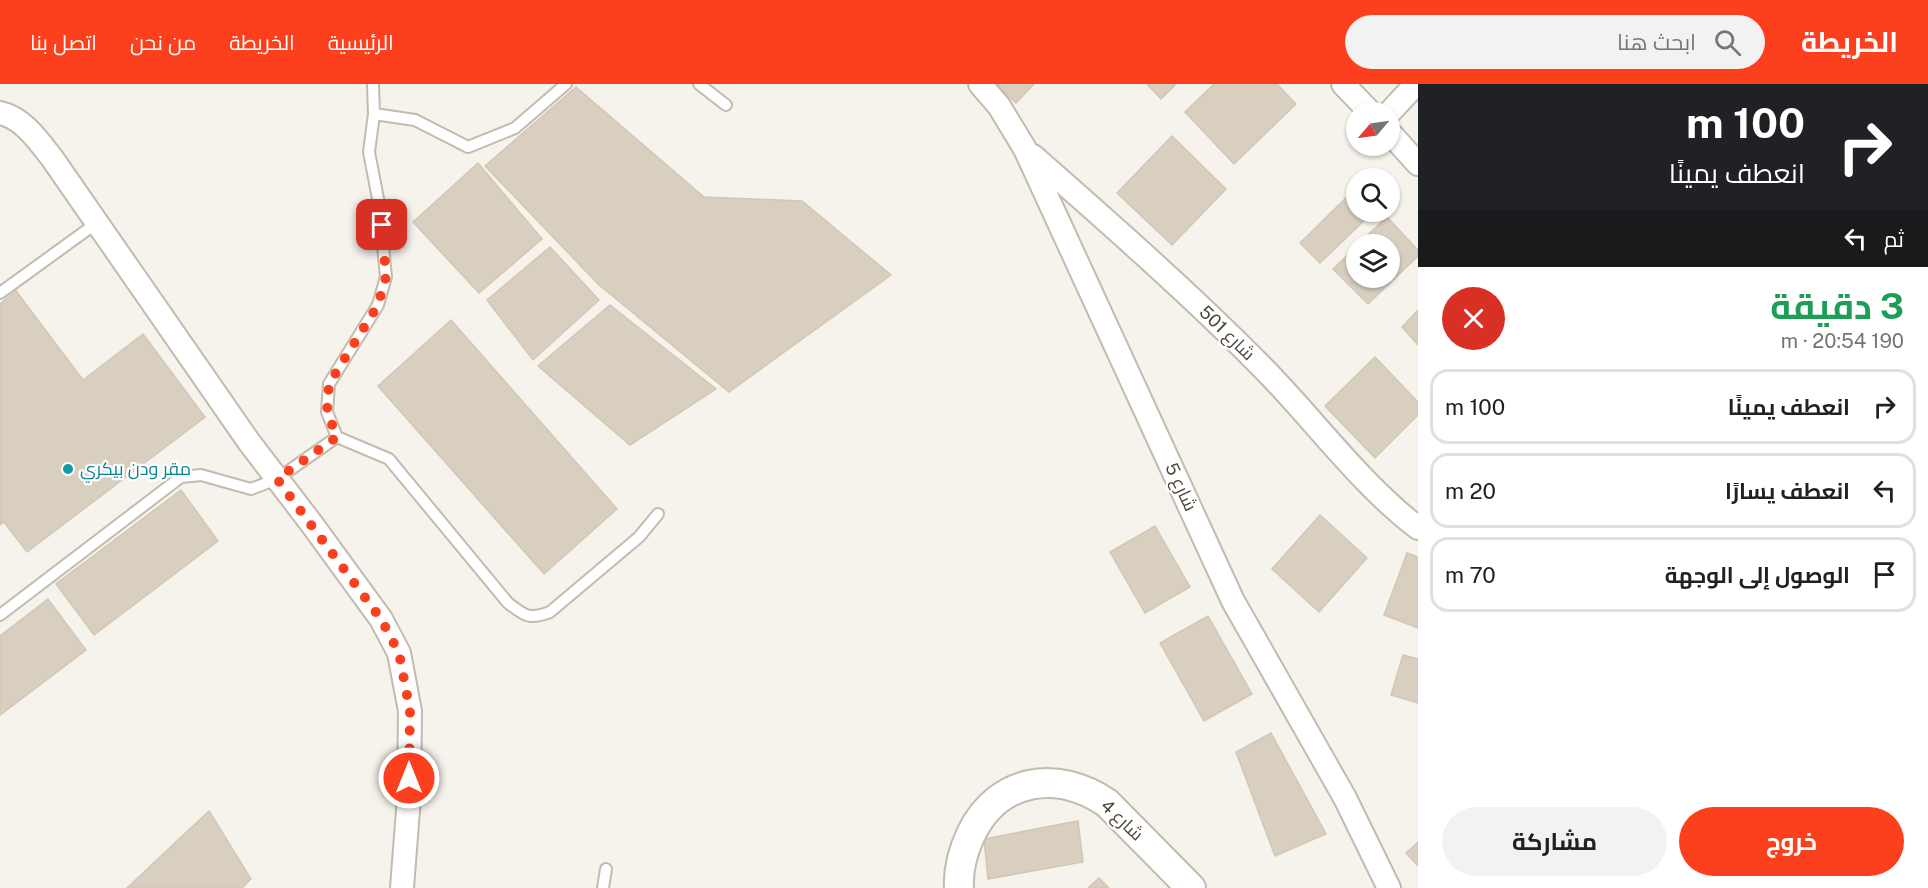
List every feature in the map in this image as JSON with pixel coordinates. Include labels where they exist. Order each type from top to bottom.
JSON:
[{"type":"street","name":"شارع 5","points":[[980,84],[999,106],[1025,149],[1233,601],[1345,798],[1389,888]]},
{"type":"street","points":[[1343,84],[1360,102]]},
{"type":"street","points":[[1399,102],[1416,84]]},
{"type":"street","points":[[4,109],[31,131],[52,158],[199,370],[381,619],[399,653],[410,711],[409,808],[402,888]]},
{"type":"street","points":[[1400,144],[1418,164]]},
{"type":"street","name":"شارع 501","points":[[1025,149],[1170,279],[1261,365],[1392,508],[1418,528]]},
{"type":"street","name":"شارع 4","points":[[959,888],[961,862],[967,841],[985,810],[1014,789],[1043,783],[1079,788],[1107,803],[1191,888]]},
{"type":"lane","points":[[373,84],[374,114],[369,152],[380,214],[386,277],[378,305],[329,384],[327,412],[337,437],[389,459],[508,603],[524,615],[535,617],[550,612],[639,537],[658,514]]},
{"type":"lane","points":[[374,114],[415,120],[468,147],[515,128],[566,84]]},
{"type":"lane","points":[[699,84],[726,105]]},
{"type":"lane","points":[[0,293],[98,222]]},
{"type":"lane","points":[[0,615],[181,477],[201,475],[251,489],[277,479],[337,437]]},
{"type":"lane","points":[[603,888],[606,869]]},
{"type":"building","points":[[996,84],[1034,84],[1016,103]]},
{"type":"building","points":[[1147,84],[1176,84],[1161,99]]},
{"type":"building","points":[[1214,84],[1277,84],[1296,104],[1234,164],[1185,112]]},
{"type":"building","points":[[576,87],[704,197],[802,201],[891,275],[729,392],[598,284],[485,166]]},
{"type":"building","points":[[1172,136],[1226,189],[1172,245],[1117,193]]},
{"type":"building","points":[[478,163],[542,239],[479,293],[413,222]]},
{"type":"building","points":[[1346,198],[1346,222],[1363,222],[1350,234],[1346,234],[1346,238],[1320,263],[1300,243]]},
{"type":"building","points":[[1382,222],[1392,222],[1418,250],[1418,256],[1400,273],[1400,234],[1369,234]]},
{"type":"building","points":[[550,247],[599,300],[533,360],[487,300]]},
{"type":"building","points":[[1346,257],[1346,282],[1333,269]]},
{"type":"building","points":[[1352,288],[1385,288],[1368,304]]},
{"type":"building","name":"مقر ودن بيكري","points":[[16,291],[83,380],[143,334],[205,417],[27,552],[4,522],[0,525],[0,304]]},
{"type":"building","points":[[610,305],[716,389],[630,445],[538,366]]},
{"type":"building","points":[[1418,310],[1418,345],[1402,327]]},
{"type":"building","points":[[451,320],[617,509],[544,574],[378,386]]},
{"type":"building","points":[[1375,357],[1418,402],[1418,415],[1375,458],[1325,406]]},
{"type":"building","points":[[181,490],[218,541],[94,635],[56,584]]},
{"type":"building","points":[[1320,515],[1367,558],[1319,612],[1272,569]]},
{"type":"building","points":[[1155,526],[1190,587],[1145,613],[1110,552]]},
{"type":"building","points":[[1407,553],[1418,557],[1418,628],[1384,615]]},
{"type":"building","points":[[48,599],[86,650],[0,715],[0,636]]},
{"type":"building","points":[[1208,616],[1252,694],[1204,721],[1160,643]]},
{"type":"building","points":[[1403,655],[1418,659],[1418,703],[1391,695]]},
{"type":"building","points":[[1271,733],[1326,834],[1275,856],[1236,752]]},
{"type":"building","points":[[209,811],[251,879],[242,888],[127,888]]},
{"type":"building","points":[[1078,821],[1083,862],[988,879],[984,839]]},
{"type":"building","points":[[1418,842],[1418,866],[1406,853]]},
{"type":"building","points":[[1099,878],[1109,888],[1088,888]]},
{"type":"place","name":"مقر ودن بيكري","points":[[68,469]]},
{"type":"route","points":[[382,225],[386,277],[378,305],[329,384],[327,412],[337,437],[277,479],[381,619],[399,653],[410,711],[409,778]]}]
